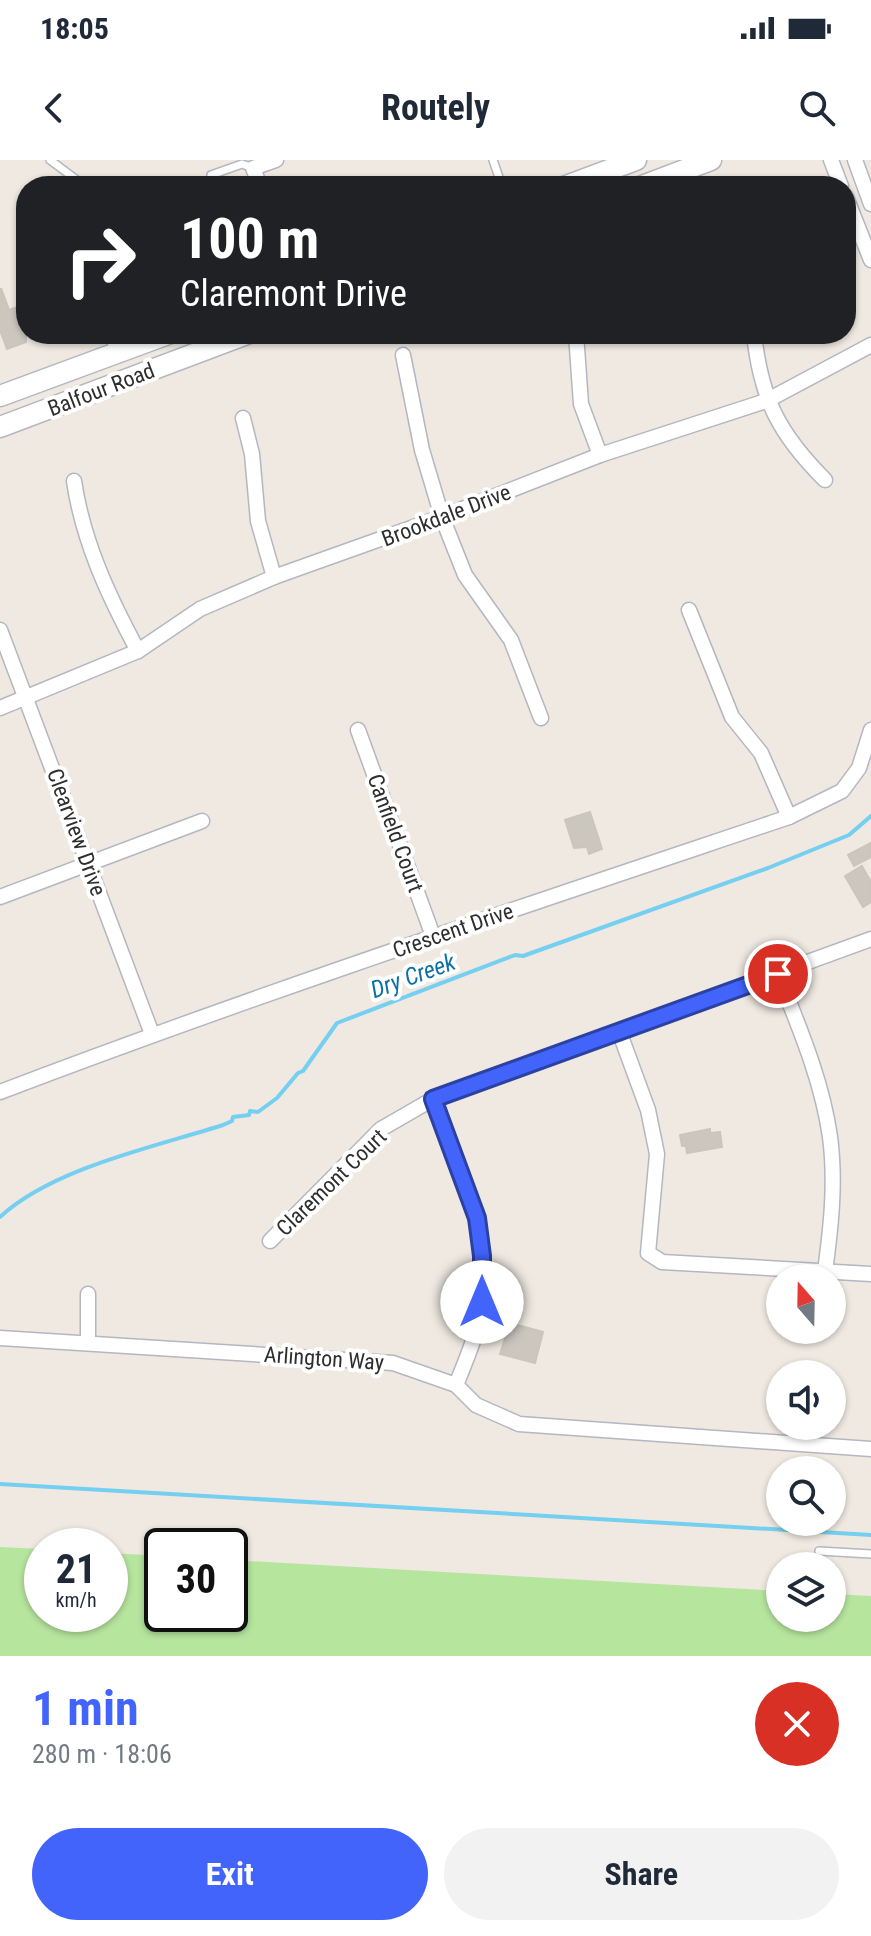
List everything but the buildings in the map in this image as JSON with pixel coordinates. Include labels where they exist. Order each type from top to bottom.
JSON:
[{"type":"main road","points":[[593,176],[636,160]]},
{"type":"main road","points":[[669,176],[711,160]]},
{"type":"main road","name":"Balfour Road","points":[[0,396],[133,344]]},
{"type":"main road","name":"Balfour Road","points":[[0,427],[220,344]]},
{"type":"street","points":[[256,176],[253,168],[276,160]]},
{"type":"street","points":[[855,160],[871,204]]},
{"type":"street","points":[[856,222],[871,260]]},
{"type":"street","points":[[577,344],[581,404],[600,455]]},
{"type":"street","points":[[756,344],[766,401],[796,451],[825,480]]},
{"type":"street","name":"Brookdale Drive","points":[[0,708],[138,651],[200,609],[274,577],[442,517],[600,455],[766,401],[871,345]]},
{"type":"street","points":[[403,355],[422,450],[442,517],[465,575],[511,640],[541,718]]},
{"type":"street","points":[[243,418],[252,454],[258,521],[274,577]]},
{"type":"street","points":[[74,481],[79,517],[108,596],[138,651]]},
{"type":"street","points":[[689,610],[732,717],[761,753],[789,817]]},
{"type":"street","name":"Clearview Drive","points":[[0,630],[152,1034]]},
{"type":"street","name":"Canfield Court","points":[[358,730],[433,936]]},
{"type":"street","name":"Crescent Drive","points":[[0,1092],[152,1034],[433,936],[789,817],[842,791],[859,768],[871,730]]},
{"type":"street","points":[[0,897],[202,821]]},
{"type":"street","name":"Claremont Court","points":[[270,1241],[381,1129],[433,1099],[871,939]]},
{"type":"street","points":[[778,974],[813,1064],[830,1137],[833,1207],[826,1264]]},
{"type":"street","points":[[619,1031],[648,1110],[657,1154],[648,1253],[662,1262],[766,1268]]},
{"type":"street","points":[[433,1099],[477,1218],[482,1256],[482,1302],[472,1346],[456,1385]]},
{"type":"street","points":[[846,1272],[871,1274]]},
{"type":"street","points":[[88,1294],[88,1342]]},
{"type":"street","name":"Arlington Way","points":[[0,1338],[393,1363],[456,1385],[476,1405],[519,1424],[871,1449]]},
{"type":"lane","points":[[50,160],[72,176]]},
{"type":"lane","points":[[211,176],[242,164],[253,168]]},
{"type":"lane","points":[[112,344],[116,353]]},
{"type":"lane","points":[[819,1551],[871,1554]]},
{"type":"green space","points":[[0,1547],[24,1548],[24,1632],[128,1632],[128,1554],[144,1555],[144,1632],[248,1632],[248,1561],[766,1590],[766,1632],[846,1632],[846,1595],[871,1596],[871,1656],[0,1656]]},
{"type":"waterway","name":"Dry Creek","points":[[0,1217],[22,1200],[76,1172],[223,1125],[232,1121],[233,1117],[249,1115],[250,1111],[258,1112],[277,1098],[303,1071],[337,1023],[515,955],[523,956],[768,868],[849,835],[871,816]]},
{"type":"waterway","points":[[0,1484],[871,1535]]},
{"type":"route","points":[[482,1302],[482,1256],[477,1218],[433,1099],[778,974]]}]
